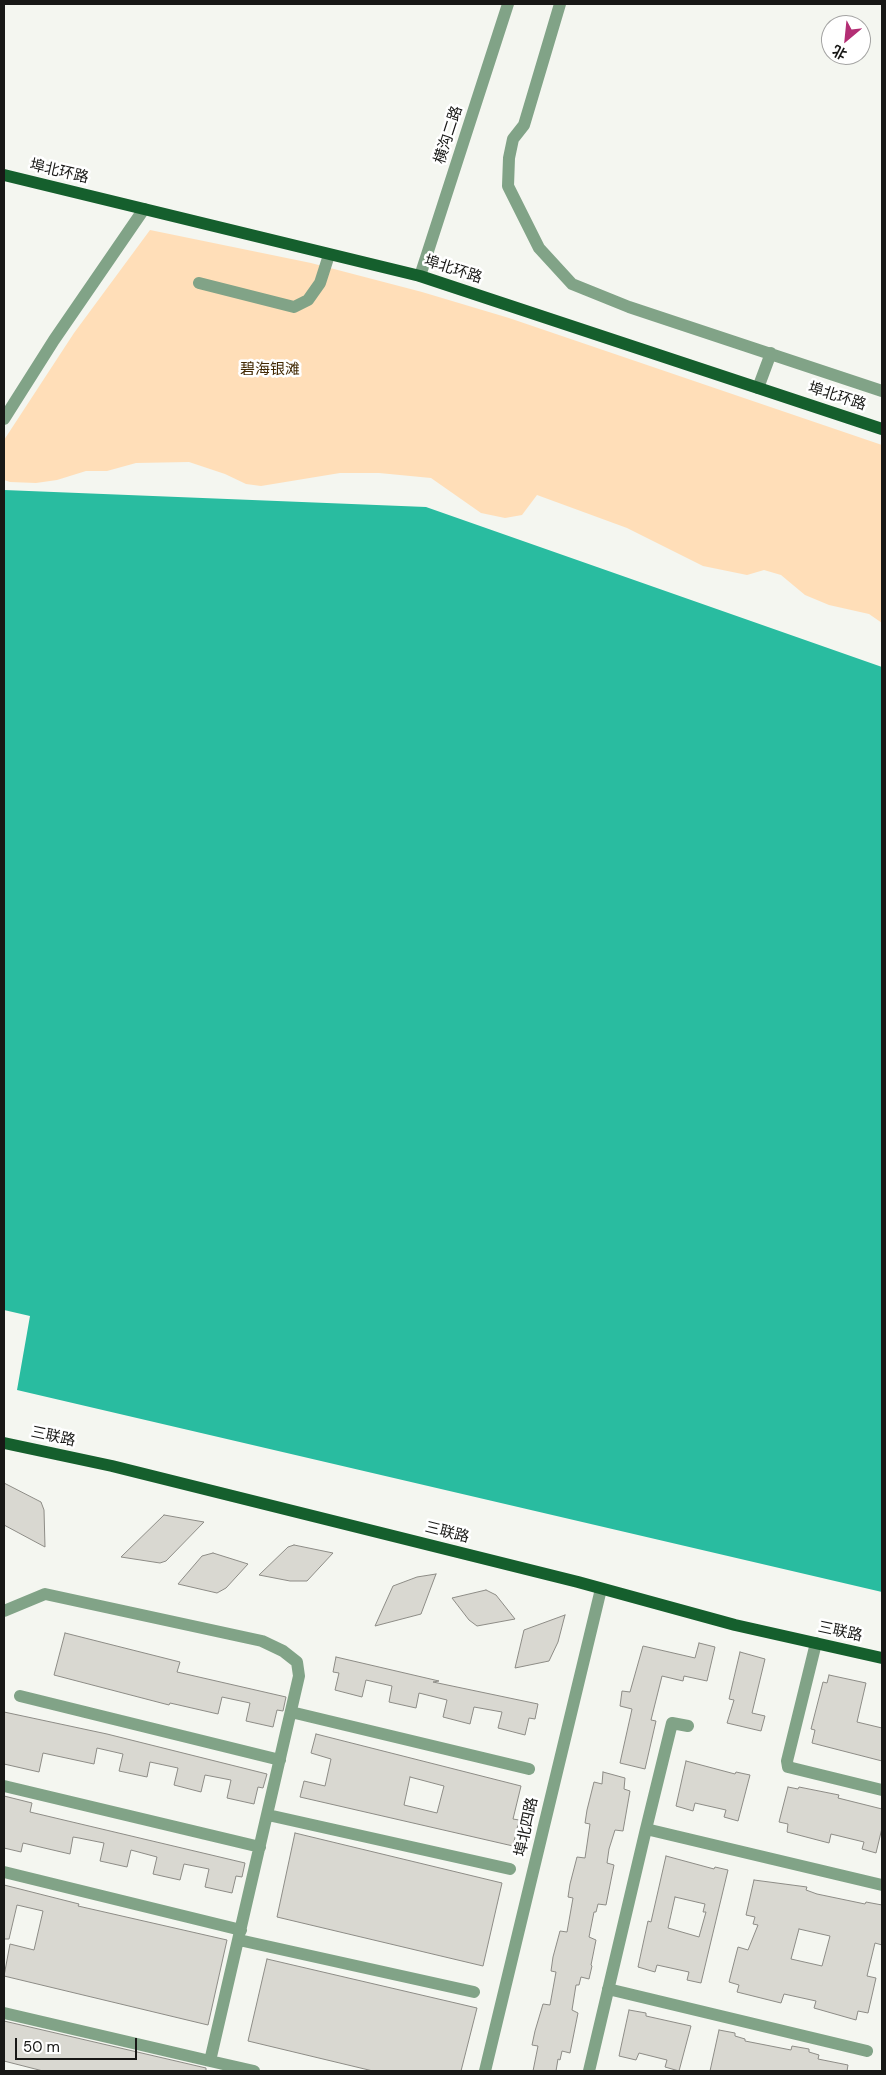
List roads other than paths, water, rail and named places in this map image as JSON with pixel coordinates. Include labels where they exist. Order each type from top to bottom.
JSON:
[{"type":"main road","name":"埠北环路","points":[[4,175],[420,276],[882,429]]},
{"type":"main road","name":"三联路","points":[[4,1443],[112,1466],[882,1658]]},
{"type":"street","name":"横沟二路","points":[[420,276],[508,4]]},
{"type":"street","points":[[560,4],[524,125],[513,139],[509,158],[508,186],[539,248],[572,284],[629,307],[882,391]]},
{"type":"street","points":[[4,419],[58,334],[144,210]]},
{"type":"street","points":[[199,283],[294,307],[308,300],[320,283],[329,254]]},
{"type":"street","points":[[758,388],[771,353]]},
{"type":"street","name":"埠北四路","points":[[485,2071],[601,1589]]},
{"type":"street","points":[[4,1611],[45,1594],[262,1641],[283,1651],[297,1662],[299,1676],[210,2061]]},
{"type":"street","points":[[816,1643],[787,1761],[788,1767],[882,1790]]},
{"type":"street","points":[[20,1696],[280,1760]]},
{"type":"street","points":[[291,1712],[529,1769]]},
{"type":"street","points":[[588,2071],[672,1723],[688,1726]]},
{"type":"street","points":[[4,1786],[260,1847]]},
{"type":"street","points":[[268,1815],[510,1869]]},
{"type":"street","points":[[646,1828],[882,1885]]},
{"type":"street","points":[[4,1872],[240,1935],[474,1992]]},
{"type":"street","points":[[608,1989],[868,2051]]},
{"type":"street","points":[[4,2013],[254,2071]]},
{"type":"park label","name":"碧海银滩","points":[[270,370]]}]
